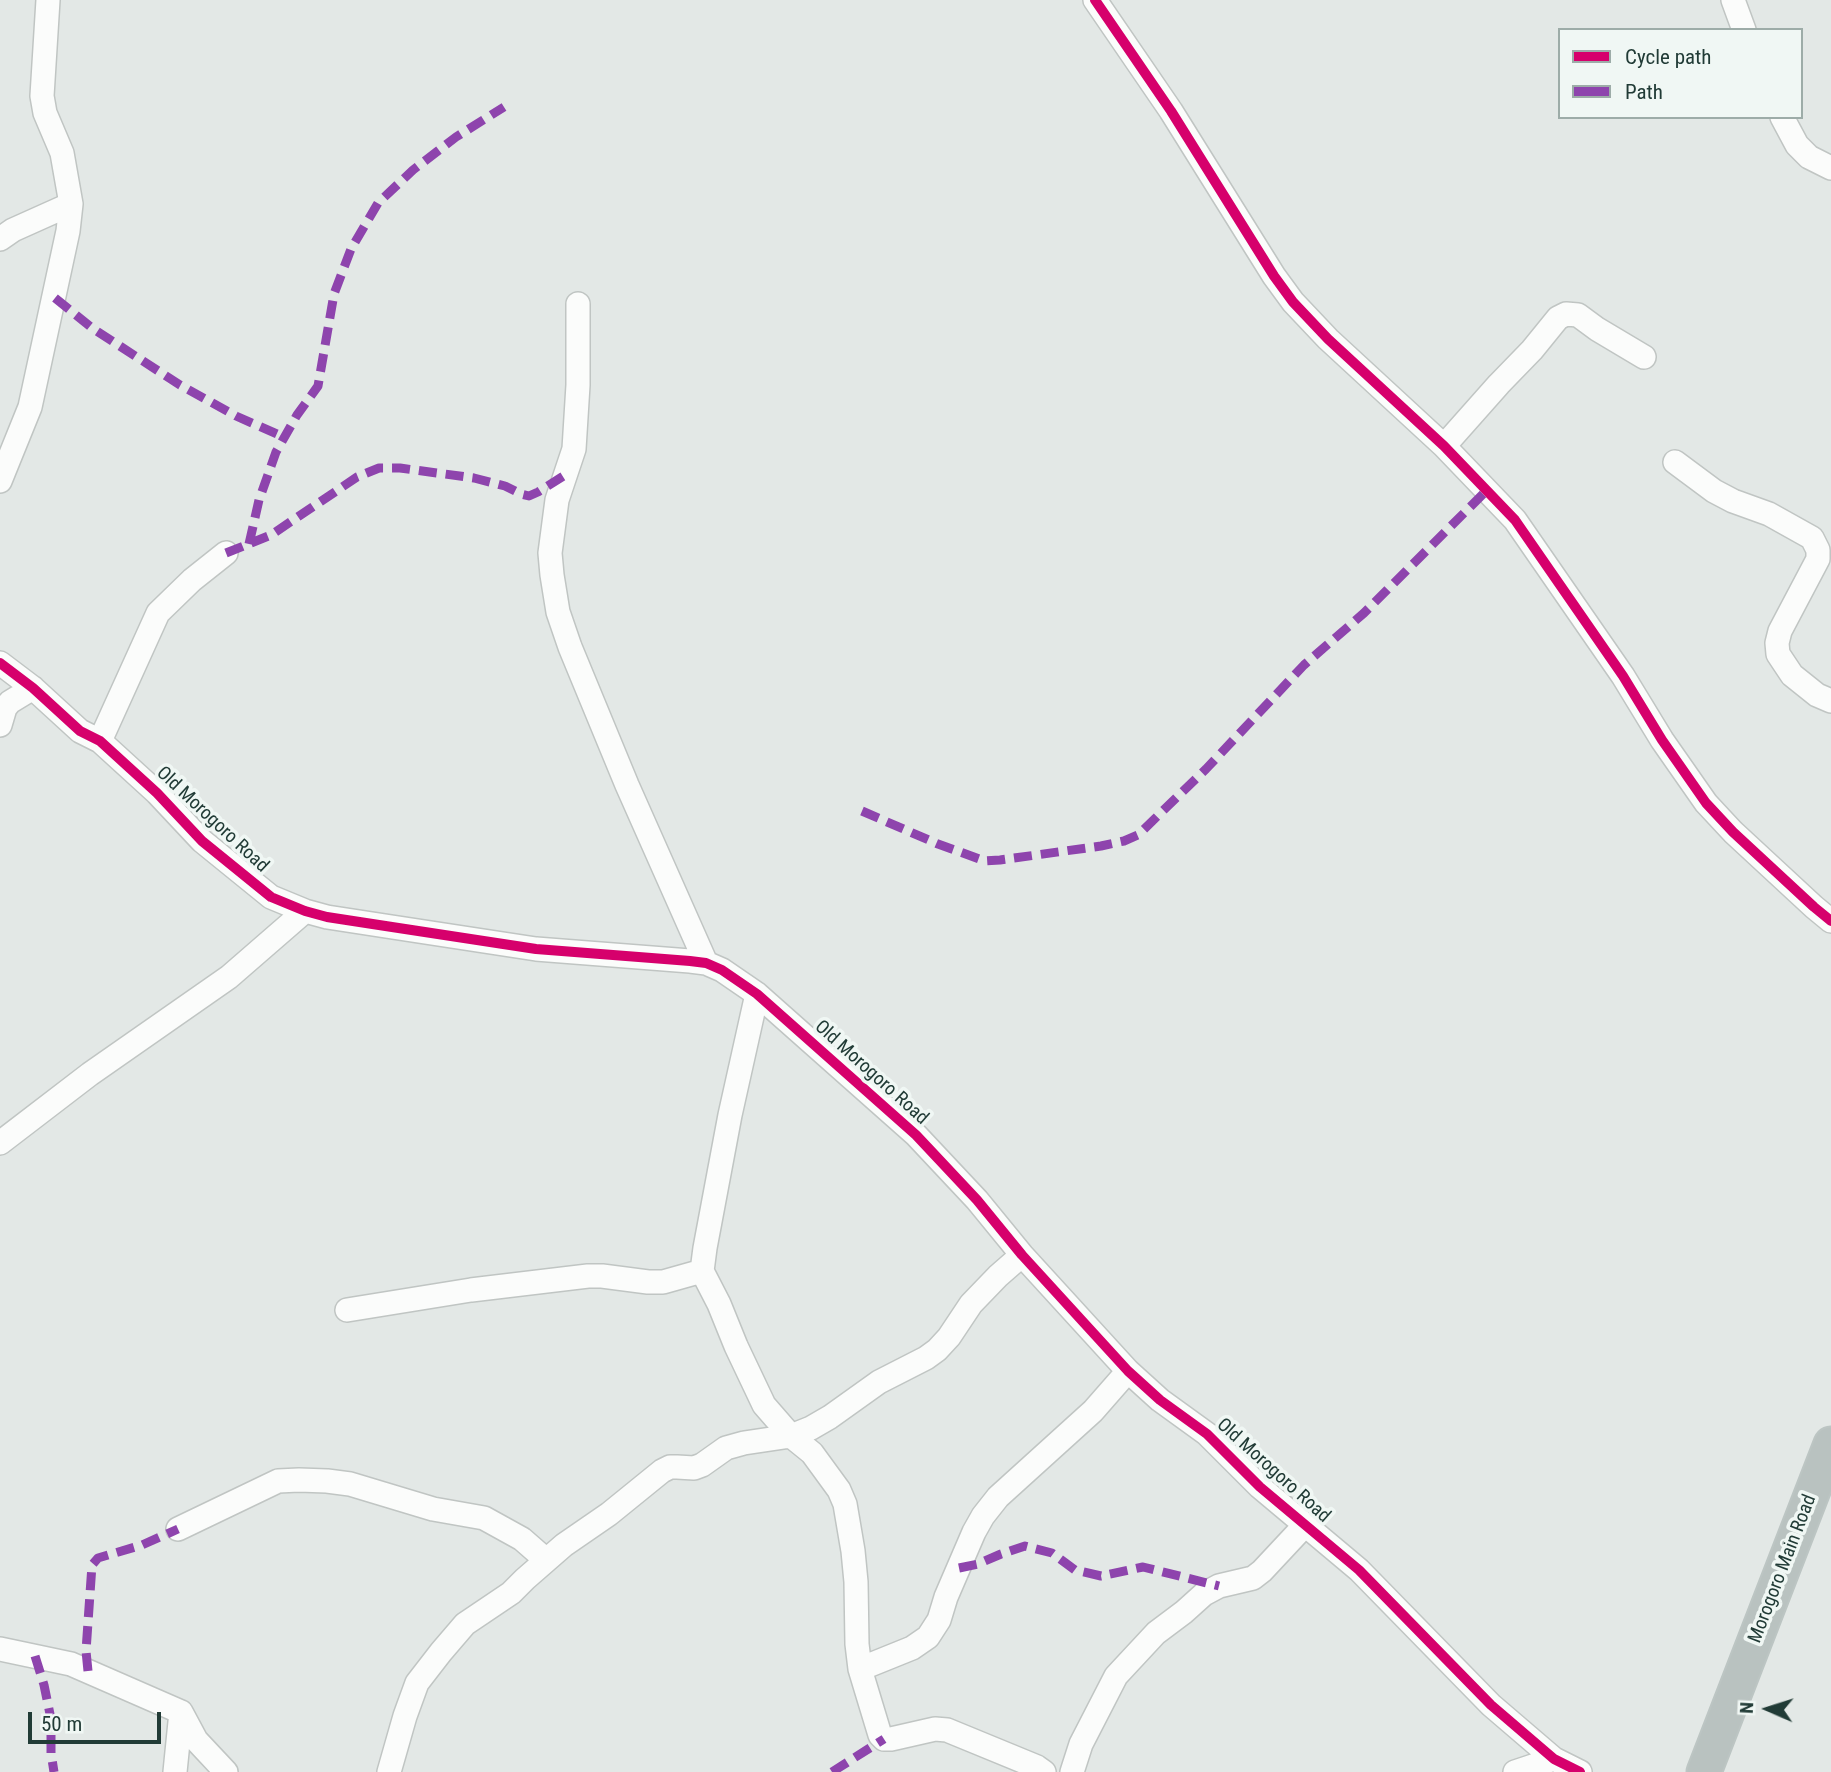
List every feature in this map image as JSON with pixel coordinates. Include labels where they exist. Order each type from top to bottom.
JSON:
[{"type":"highway","name":"Morogoro Main Road","points":[[1704,1772],[1831,1444]]},
{"type":"street","points":[[0,481],[30,407],[68,231],[71,204],[62,153],[45,113],[42,96],[48,0]]},
{"type":"street","points":[[1095,0],[1164,100],[1293,302],[1328,339],[1444,446],[1516,520],[1706,803],[1733,832],[1831,921]]},
{"type":"street","points":[[1733,0],[1743,28]]},
{"type":"street","points":[[1783,119],[1797,145],[1809,157],[1831,168]]},
{"type":"street","points":[[0,239],[13,230],[71,204]]},
{"type":"street","points":[[578,304],[579,385],[574,449],[557,500],[550,553],[558,612],[626,785],[706,963]]},
{"type":"street","points":[[1444,446],[1532,350],[1558,317],[1566,314],[1578,315],[1644,357]]},
{"type":"street","points":[[1675,462],[1714,491],[1769,514],[1811,538],[1818,550],[1818,559],[1780,631],[1778,654],[1793,675],[1817,695],[1831,701]]},
{"type":"street","points":[[100,741],[158,613],[191,580],[226,553]]},
{"type":"street","name":"Old Morogoro Road","points":[[0,663],[33,688],[80,731],[100,741],[157,793],[202,841],[271,897],[327,917],[536,949],[706,963],[722,970],[757,994],[916,1135],[1128,1371],[1160,1400],[1207,1434],[1254,1481],[1359,1570],[1491,1705],[1554,1759],[1580,1772]]},
{"type":"street","points":[[0,725],[5,708],[10,702],[33,688]]},
{"type":"street","points":[[0,1143],[90,1074],[229,977],[305,911]]},
{"type":"street","points":[[757,994],[730,1115],[702,1271],[764,1405],[828,1472],[845,1504],[856,1582],[860,1669],[877,1727],[884,1739],[934,1729],[947,1730],[1044,1772]]},
{"type":"street","points":[[389,1772],[417,1684],[465,1624],[511,1593],[564,1545],[609,1514],[662,1471],[677,1466],[698,1467],[726,1448],[791,1436],[811,1428],[879,1382],[926,1359],[949,1336],[971,1304],[1022,1255]]},
{"type":"street","points":[[346,1310],[471,1290],[588,1276],[656,1282],[702,1271]]},
{"type":"street","points":[[860,1669],[912,1648],[928,1637],[939,1620],[946,1597],[983,1516],[998,1497],[1093,1411],[1128,1371]]},
{"type":"street","points":[[178,1529],[278,1481],[327,1481],[350,1483],[433,1509],[484,1518],[522,1539],[546,1560]]},
{"type":"street","points":[[1072,1772],[1081,1744],[1116,1676],[1156,1633],[1204,1594],[1219,1586],[1253,1578],[1305,1525]]},
{"type":"street","points":[[0,1649],[71,1664],[180,1712],[196,1740],[226,1772]]},
{"type":"street","points":[[175,1772],[180,1712]]},
{"type":"street","points":[[1515,1772],[1554,1759]]},
{"type":"marked path","points":[[249,544],[259,500],[276,452],[297,415],[318,386],[334,294],[351,249],[378,203],[413,170],[456,137],[504,107]]},
{"type":"marked path","points":[[55,298],[92,328],[180,385],[236,416],[284,437]]},
{"type":"marked path","points":[[226,553],[271,535],[357,477],[379,468],[400,468],[474,478],[529,496],[565,475]]},
{"type":"marked path","points":[[862,811],[985,861],[1101,846],[1138,835],[1206,769],[1304,665],[1364,613],[1487,490]]},
{"type":"marked path","points":[[88,1671],[86,1651],[92,1565],[98,1558],[142,1545],[178,1529]]},
{"type":"marked path","points":[[959,1568],[978,1564],[1025,1546],[1052,1553],[1075,1570],[1101,1576],[1143,1567],[1219,1586]]},
{"type":"marked path","points":[[35,1656],[51,1719],[54,1772]]},
{"type":"marked path","points":[[832,1772],[884,1739]]},
{"type":"cycle path","points":[[1095,0],[1171,111],[1293,302],[1328,339],[1444,446],[1515,520],[1623,676],[1662,740],[1706,803],[1733,832],[1831,921]]},
{"type":"cycle path","points":[[0,663],[33,688],[80,731],[100,741],[157,793],[202,841],[271,897],[327,917],[536,949],[706,963],[722,970],[757,994],[916,1135],[1128,1371],[1160,1400],[1207,1434],[1260,1487],[1359,1570],[1491,1705],[1554,1759],[1580,1772]]}]
